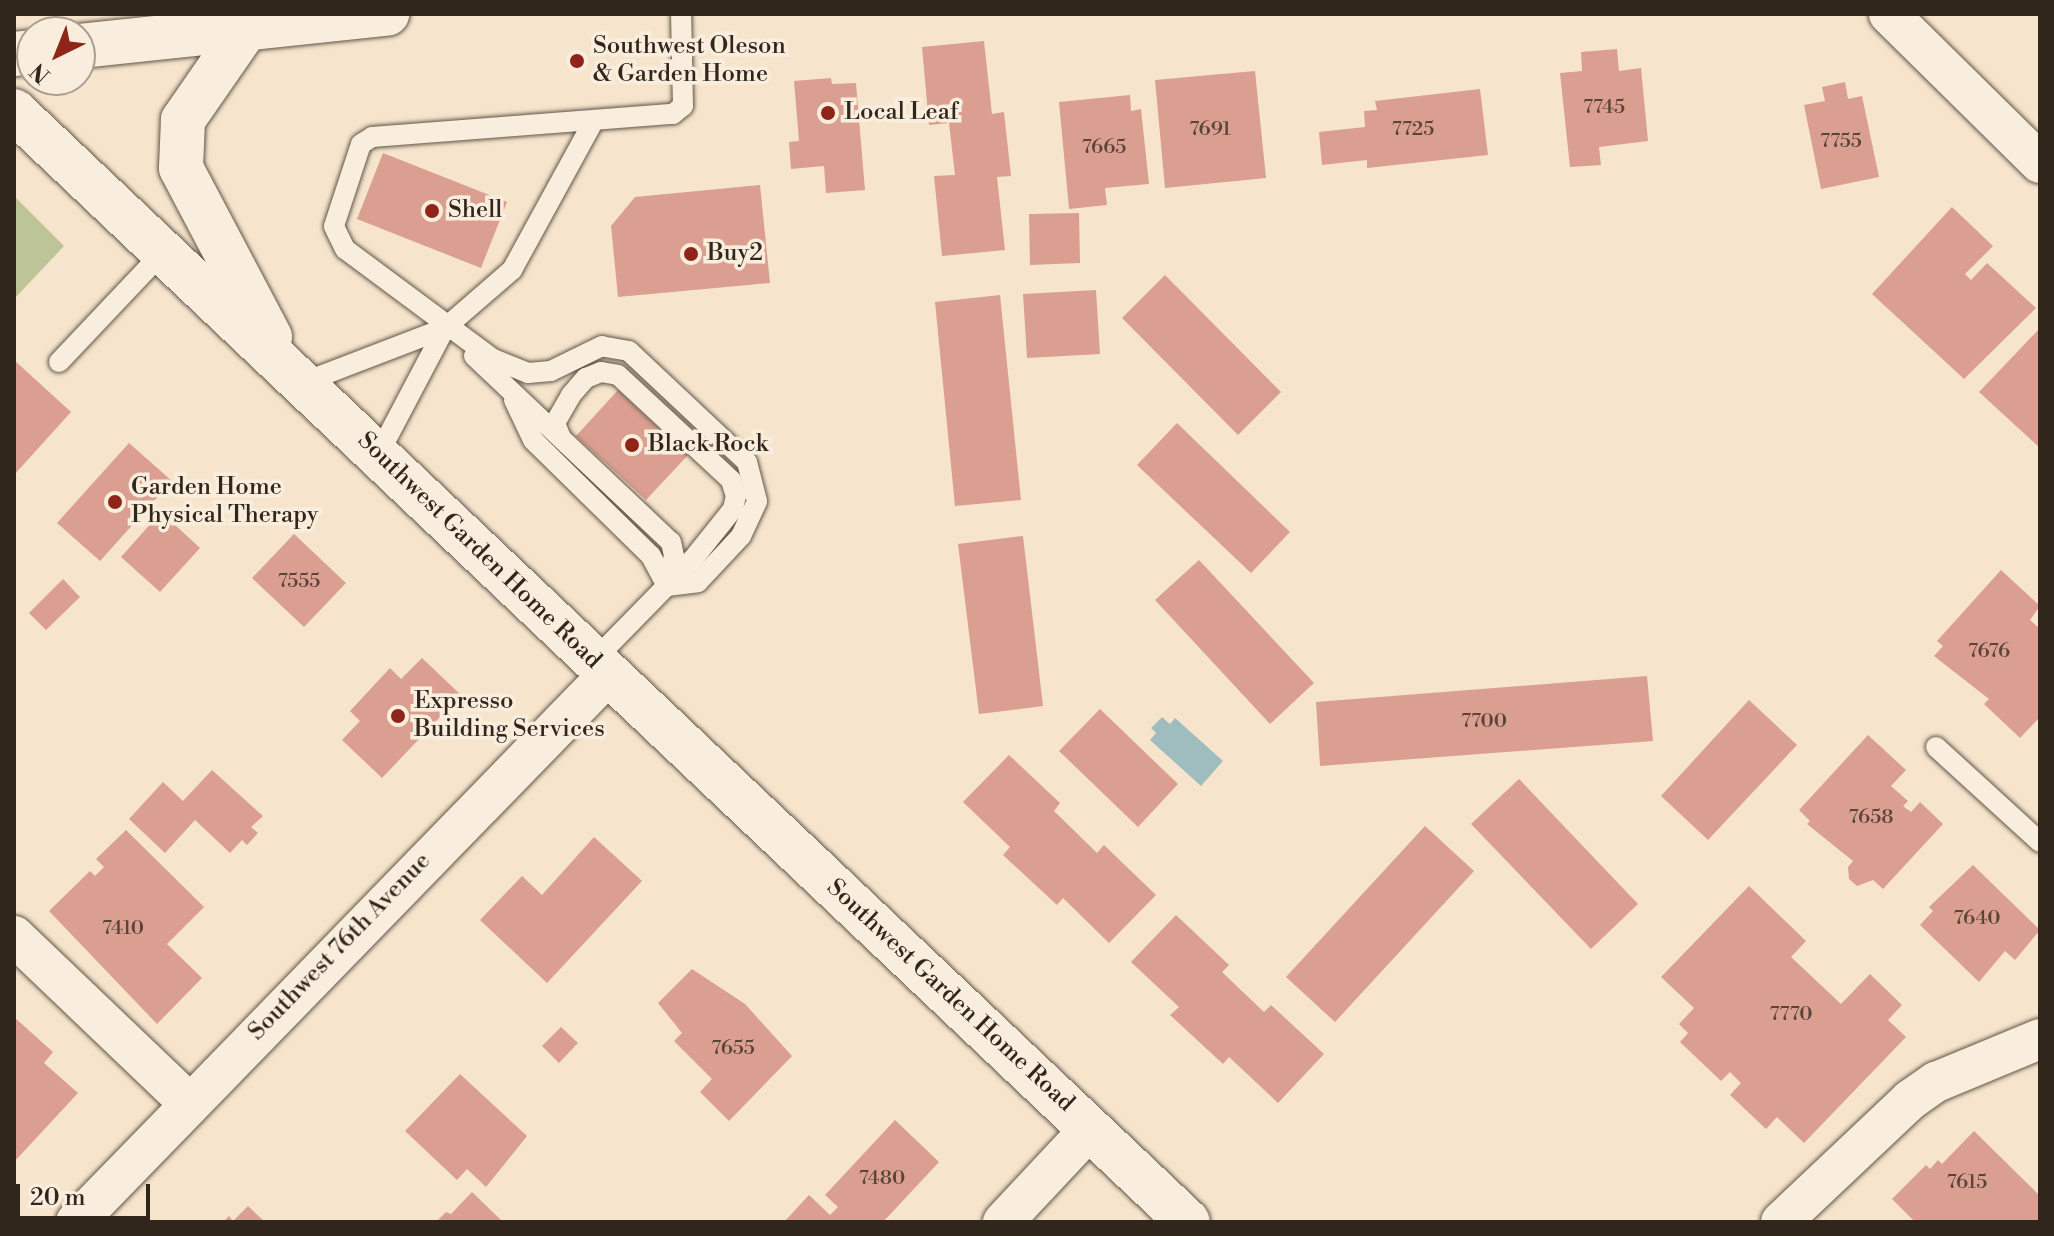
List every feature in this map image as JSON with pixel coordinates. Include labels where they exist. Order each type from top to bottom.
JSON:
[{"type":"main road","points":[[96,44],[363,15]]},
{"type":"main road","points":[[246,29],[183,120],[181,168],[295,377]]},
{"type":"main road","name":"Southwest Garden Home Road","points":[[14,111],[1188,1222]]},
{"type":"street","points":[[1889,14],[2040,163]]},
{"type":"street","name":"Southwest 76th Avenue","points":[[76,1222],[600,668]]},
{"type":"street","points":[[14,936],[188,1102]]},
{"type":"street","points":[[1781,1222],[1910,1100],[1936,1082],[2040,1039]]},
{"type":"street","points":[[1003,1222],[1090,1129]]},
{"type":"lane","points":[[667,586],[698,582],[741,536],[757,501],[747,462],[629,351],[602,346],[551,371],[528,373],[488,357],[445,328],[345,249],[334,226],[361,144],[372,137],[673,114],[683,106],[681,14]]},
{"type":"lane","points":[[378,455],[445,328],[512,270],[594,120]]},
{"type":"lane","points":[[59,362],[163,252]]},
{"type":"lane","points":[[295,377],[445,328]]},
{"type":"lane","points":[[445,328],[671,542],[674,556],[667,586]]},
{"type":"lane","points":[[561,438],[555,423],[571,395],[586,378],[601,372],[618,375],[731,480],[736,496],[733,509],[600,668]]},
{"type":"lane","points":[[510,391],[533,440],[651,556],[667,586]]},
{"type":"lane","points":[[1936,747],[2040,842]]},
{"type":"green space","points":[[14,196],[64,246],[14,299]]},
{"type":"water","points":[[1162,717],[1170,724],[1175,718],[1223,761],[1201,786],[1150,740],[1156,733],[1151,728]]},
{"type":"building","points":[[984,41],[992,114],[1004,112],[1011,176],[997,177],[1005,250],[942,256],[934,176],[955,175],[949,123],[929,125],[922,47]]},
{"type":"building","points":[[1617,49],[1619,71],[1641,68],[1648,141],[1599,147],[1601,165],[1570,167],[1560,73],[1582,71],[1581,52]]},
{"type":"building","points":[[1255,71],[1266,178],[1165,188],[1155,80]]},
{"type":"building","name":"Local Leaf","points":[[831,78],[832,84],[856,83],[865,190],[826,193],[824,166],[791,169],[789,142],[799,141],[794,81]]},
{"type":"building","points":[[1845,82],[1848,99],[1862,96],[1879,177],[1821,189],[1804,105],[1825,101],[1822,87]]},
{"type":"building","points":[[1480,89],[1488,155],[1367,168],[1367,160],[1322,165],[1319,132],[1365,127],[1364,111],[1377,110],[1375,101]]},
{"type":"building","points":[[1130,95],[1131,111],[1141,109],[1149,184],[1105,188],[1107,205],[1069,209],[1059,102]]},
{"type":"building","name":"Shell","points":[[383,153],[507,202],[481,268],[357,219]]},
{"type":"building","name":"Buy2","points":[[760,185],[770,283],[618,297],[611,226],[635,197]]},
{"type":"building","points":[[1952,207],[1993,246],[1965,274],[1971,280],[1987,263],[2036,308],[1964,379],[1872,294]]},
{"type":"building","points":[[1079,213],[1080,263],[1030,265],[1029,214]]},
{"type":"building","points":[[1165,275],[1281,392],[1238,435],[1122,318]]},
{"type":"building","points":[[1096,290],[1100,354],[1027,358],[1023,294]]},
{"type":"building","points":[[1000,295],[1021,500],[955,506],[935,302]]},
{"type":"building","points":[[2040,328],[2040,448],[1979,392]]},
{"type":"building","points":[[14,360],[71,412],[14,475]]},
{"type":"building","name":"Black Rock","points":[[618,390],[688,455],[646,500],[576,436]]},
{"type":"building","points":[[1177,423],[1290,532],[1251,573],[1137,465]]},
{"type":"building","name":"Garden Home Physical Therapy","points":[[129,443],[172,481],[100,561],[57,523]]},
{"type":"building","points":[[161,512],[200,548],[160,592],[121,557]]},
{"type":"building","points":[[294,534],[346,583],[304,627],[252,578]]},
{"type":"building","points":[[1023,536],[1043,706],[979,714],[958,544]]},
{"type":"building","points":[[1199,560],[1314,683],[1270,724],[1155,600]]},
{"type":"building","points":[[2001,570],[2040,606],[2030,620],[2040,629],[2040,717],[2020,738],[1984,704],[1989,699],[1934,656],[1943,646],[1937,641]]},
{"type":"building","points":[[63,579],[80,597],[46,630],[29,613]]},
{"type":"building","name":"Expresso Building Services","points":[[422,658],[461,695],[382,778],[342,740],[360,721],[350,711],[390,668],[401,679]]},
{"type":"building","points":[[1647,676],[1653,741],[1320,766],[1316,702]]},
{"type":"building","points":[[1749,700],[1797,745],[1708,840],[1661,796]]},
{"type":"building","points":[[1100,709],[1178,784],[1138,827],[1059,751]]},
{"type":"building","points":[[1868,735],[1906,770],[1891,786],[1908,801],[1903,806],[1911,812],[1920,802],[1943,824],[1883,889],[1873,880],[1857,886],[1849,879],[1848,867],[1853,861],[1807,824],[1810,821],[1799,810]]},
{"type":"building","points":[[1009,755],[1060,803],[1054,811],[1097,853],[1104,845],[1156,895],[1109,943],[1063,898],[1057,905],[1003,855],[1010,847],[963,802]]},
{"type":"building","points":[[212,770],[263,816],[251,827],[258,833],[247,845],[242,840],[230,853],[195,820],[165,853],[129,819],[163,782],[183,801]]},
{"type":"building","points":[[1519,779],[1638,904],[1591,949],[1471,824]]},
{"type":"building","points":[[1425,826],[1474,871],[1335,1022],[1286,977]]},
{"type":"building","points":[[126,830],[204,907],[167,944],[202,978],[157,1024],[49,911],[90,871],[95,876],[104,867],[96,859]]},
{"type":"building","points":[[594,837],[642,881],[547,983],[480,920],[522,876],[542,895]]},
{"type":"building","points":[[1973,865],[2040,930],[2015,960],[2005,951],[1979,982],[1920,925],[1933,911],[1929,907]]},
{"type":"building","points":[[1749,886],[1806,941],[1791,957],[1841,1004],[1870,974],[1902,1005],[1888,1020],[1906,1037],[1804,1143],[1777,1117],[1766,1129],[1730,1095],[1741,1083],[1730,1072],[1721,1081],[1680,1042],[1688,1033],[1679,1024],[1694,1008],[1661,977]]},
{"type":"building","points":[[1176,915],[1229,965],[1222,972],[1264,1012],[1271,1005],[1324,1054],[1278,1103],[1229,1057],[1223,1064],[1170,1015],[1179,1007],[1131,962]]},
{"type":"building","points":[[692,969],[745,1004],[792,1056],[729,1121],[700,1092],[712,1079],[674,1041],[682,1033],[658,1003]]},
{"type":"building","points":[[14,1017],[53,1052],[44,1063],[78,1093],[14,1162]]},
{"type":"building","points":[[561,1027],[578,1043],[559,1063],[542,1046]]},
{"type":"building","points":[[460,1074],[527,1136],[486,1187],[467,1169],[457,1180],[405,1131]]},
{"type":"building","points":[[895,1120],[939,1162],[883,1222],[784,1222],[809,1195],[830,1215],[838,1207],[825,1195]]},
{"type":"building","points":[[1974,1131],[2040,1196],[2040,1222],[1915,1222],[1892,1199],[1926,1165],[1930,1169],[1938,1160],[1942,1164]]},
{"type":"building","points":[[472,1192],[503,1222],[436,1222],[446,1212],[451,1214]]},
{"type":"building","points":[[248,1206],[265,1222],[223,1222],[229,1216],[233,1221]]},
{"type":"place","name":"Southwest Oleson & Garden Home","points":[[577,61]]},
{"type":"place","name":"Local Leaf","points":[[828,113]]},
{"type":"place","name":"Shell","points":[[432,211]]},
{"type":"place","name":"Buy2","points":[[691,254]]},
{"type":"place","name":"Black Rock","points":[[632,445]]},
{"type":"place","name":"Garden Home Physical Therapy","points":[[115,502]]},
{"type":"place","name":"Expresso Building Services","points":[[398,716]]}]
